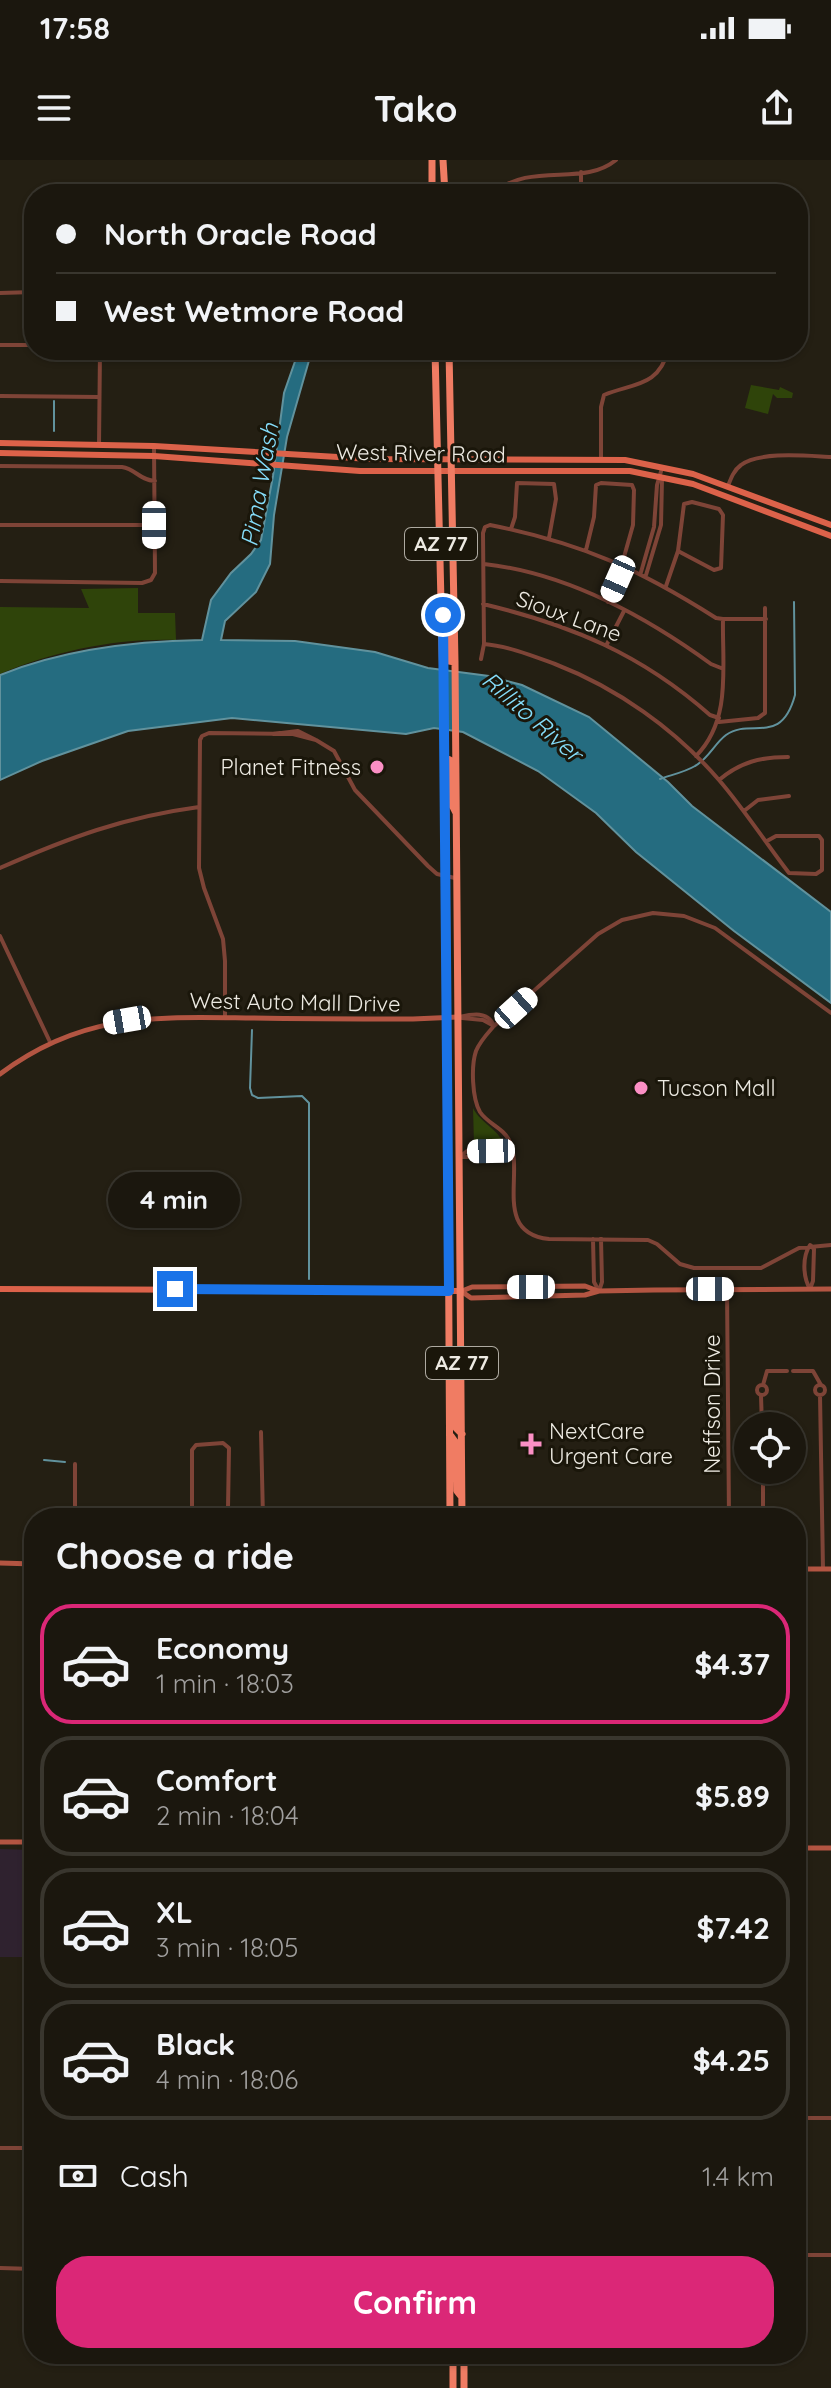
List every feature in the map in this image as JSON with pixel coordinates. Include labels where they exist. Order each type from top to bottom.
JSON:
[{"type":"highway","points":[[432,160],[432,184]]},
{"type":"highway","points":[[443,160],[444,184]]},
{"type":"highway","name":"AZ 77","points":[[435,360],[444,667],[450,1508]]},
{"type":"highway","name":"AZ 77","points":[[449,360],[457,815],[462,1508]]},
{"type":"highway","points":[[443,626],[448,633],[449,661],[455,665]]},
{"type":"highway","points":[[445,758],[450,760],[452,805],[457,815]]},
{"type":"highway","points":[[450,1368],[456,1383],[456,1428],[462,1434]]},
{"type":"highway","points":[[451,1435],[456,1443],[457,1491],[462,1498]]},
{"type":"highway","points":[[453,2364],[453,2388]]},
{"type":"highway","points":[[464,2364],[464,2388]]},
{"type":"main road","name":"West River Road","points":[[0,443],[154,446],[438,460],[601,459],[663,466],[728,486],[831,525]]},
{"type":"main road","name":"West River Road","points":[[0,453],[154,456],[438,473],[604,470],[661,476],[704,488],[831,536]]},
{"type":"main road","points":[[0,1289],[461,1291]]},
{"type":"street","points":[[505,184],[523,176],[608,167],[616,160]]},
{"type":"street","points":[[581,172],[581,184]]},
{"type":"street","points":[[0,293],[24,292]]},
{"type":"street","points":[[0,345],[24,345]]},
{"type":"street","points":[[99,445],[100,360]]},
{"type":"street","points":[[601,459],[601,407],[604,395],[647,381],[660,371],[664,360]]},
{"type":"street","points":[[0,396],[99,397]]},
{"type":"street","points":[[0,581],[142,583],[151,580],[155,573],[154,446]]},
{"type":"street","points":[[728,486],[732,474],[750,460],[831,457]]},
{"type":"street","points":[[0,466],[122,467],[144,480],[155,481]]},
{"type":"street","points":[[644,574],[654,527],[657,485],[663,466]]},
{"type":"street","points":[[511,529],[515,517],[517,483],[556,485],[549,538]]},
{"type":"street","points":[[586,550],[594,517],[595,488],[601,483],[632,485],[633,525],[624,565],[608,602]]},
{"type":"street","points":[[666,587],[678,551],[683,508],[688,502],[716,507],[721,512],[721,568],[710,568],[678,551]]},
{"type":"street","points":[[0,525],[154,525]]},
{"type":"street","points":[[481,659],[484,644],[483,533],[485,527],[490,525],[549,538],[624,565],[716,618],[766,619]]},
{"type":"street","points":[[484,564],[548,579],[608,602],[671,635],[711,664],[722,668]]},
{"type":"street","points":[[151,580],[155,586]]},
{"type":"street","name":"Sioux Lane","points":[[483,604],[540,618],[607,644],[649,668],[719,720]]},
{"type":"street","points":[[719,720],[758,718],[765,713],[765,608]]},
{"type":"street","points":[[607,644],[625,610]]},
{"type":"street","points":[[697,757],[711,739],[719,720],[723,619]]},
{"type":"street","points":[[484,644],[551,663],[602,686],[651,718],[705,764],[787,870],[794,874],[816,874],[822,870],[822,840],[816,835],[780,835],[767,841]]},
{"type":"street","points":[[225,1018],[223,939],[199,868],[202,736],[209,733],[273,734],[305,736],[316,740],[334,751],[355,790],[428,866],[457,878]]},
{"type":"street","points":[[719,780],[736,767],[757,759],[788,757]]},
{"type":"street","points":[[743,811],[758,800],[789,796]]},
{"type":"street","points":[[0,868],[115,822],[199,807]]},
{"type":"street","points":[[831,1013],[713,927],[684,916],[653,913],[622,920],[597,935],[494,1026],[482,1039],[475,1054],[475,1098],[481,1112],[508,1138],[513,1154],[514,1208],[524,1228],[544,1239],[648,1240],[680,1264],[694,1268],[761,1268],[789,1252],[810,1245],[831,1245]]},
{"type":"street","points":[[0,936],[50,1042]]},
{"type":"street","name":"West Auto Mall Drive","points":[[0,1074],[50,1042],[95,1026],[140,1018],[448,1018],[483,1014],[490,1018],[494,1026]]},
{"type":"street","points":[[460,1157],[467,1151],[513,1154]]},
{"type":"street","points":[[593,1239],[594,1282],[599,1291]]},
{"type":"street","points":[[599,1291],[602,1282],[601,1239]]},
{"type":"street","points":[[810,1245],[814,1249],[810,1289]]},
{"type":"street","points":[[461,1291],[470,1287],[585,1286],[599,1291]]},
{"type":"street","name":"Neffson Drive","points":[[727,1289],[729,1508]]},
{"type":"street","points":[[461,1291],[471,1298],[585,1295],[599,1291],[831,1289]]},
{"type":"street","points":[[762,1412],[761,1395],[757,1390],[763,1385],[767,1371],[813,1371],[821,1385],[815,1390],[820,1395],[823,1569]]},
{"type":"street","points":[[261,1432],[263,1508]]},
{"type":"street","points":[[192,1508],[192,1450],[196,1445],[223,1443],[229,1448],[228,1508]]},
{"type":"street","points":[[75,1464],[75,1508]]},
{"type":"street","points":[[763,1484],[763,1508]]},
{"type":"street","points":[[0,1563],[24,1564]]},
{"type":"street","points":[[806,1569],[831,1569]]},
{"type":"street","points":[[0,1842],[24,1842]]},
{"type":"street","points":[[806,1848],[831,1848]]},
{"type":"street","points":[[806,2118],[831,2118]]},
{"type":"street","points":[[0,2148],[24,2148]]},
{"type":"street","points":[[806,2255],[831,2255]]},
{"type":"street","points":[[0,2268],[24,2269]]},
{"type":"shaded area","points":[[0,1849],[24,1850],[24,1957],[0,1957]]},
{"type":"green space","points":[[751,385],[779,390],[780,387],[793,393],[792,398],[777,398],[773,394],[768,414],[745,408]]},
{"type":"green space","points":[[138,588],[138,613],[175,613],[176,640],[131,641],[86,648],[0,674],[0,607],[89,608],[81,589]]},
{"type":"green space","points":[[473,1108],[500,1137],[504,1147],[472,1148],[472,1145],[479,1144],[474,1144]]},
{"type":"water","name":"Rillito River","points":[[296,360],[309,360],[287,437],[274,515],[270,564],[256,592],[225,621],[221,640],[295,641],[375,652],[428,668],[489,676],[522,685],[589,717],[668,782],[692,806],[831,912],[831,1003],[734,931],[636,852],[596,813],[538,771],[463,732],[434,728],[406,734],[232,718],[128,731],[42,761],[0,780],[0,675],[49,659],[100,648],[202,640],[211,600],[261,540],[284,393]]},
{"type":"waterway","points":[[54,401],[54,431]]},
{"type":"waterway","points":[[660,779],[695,766],[722,738],[736,730],[765,728],[782,721],[795,695],[794,602]]},
{"type":"waterway","points":[[252,1030],[252,1095],[258,1098],[302,1096],[309,1103],[309,1279]]},
{"type":"waterway","points":[[44,1460],[65,1462]]},
{"type":"place","name":"Planet Fitness","points":[[377,767]]},
{"type":"place","name":"Tucson Mall","points":[[641,1088]]},
{"type":"place","name":"NextCare Urgent Care","points":[[531,1444]]},
{"type":"route","points":[[175,1289],[449,1291],[443,615]]},
{"type":"water label","name":"Pima Wash","points":[[260,485]]}]
